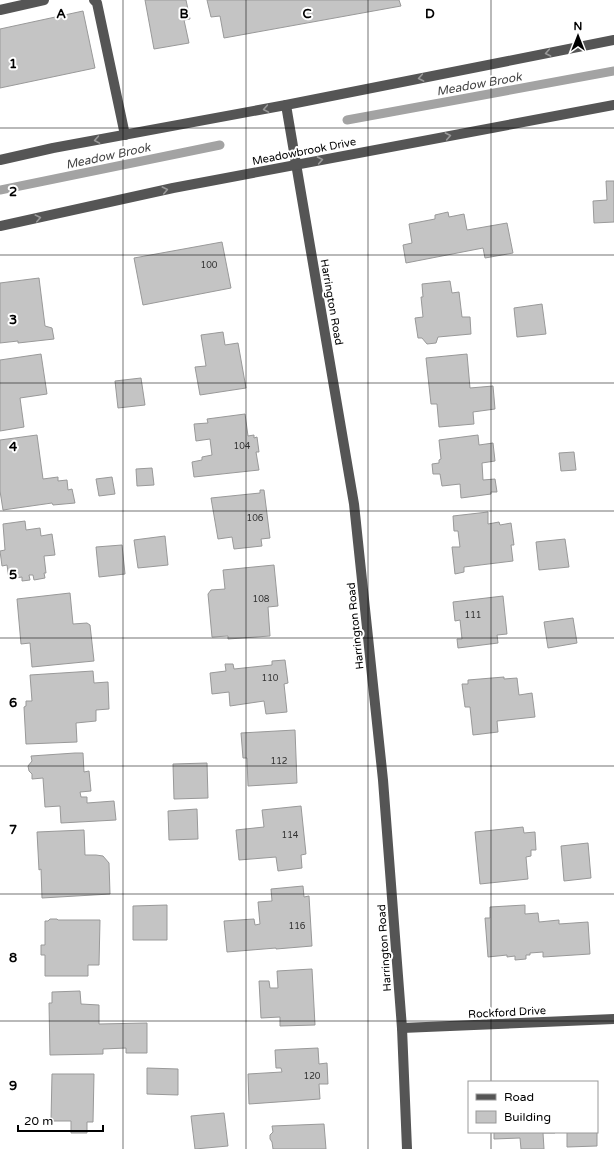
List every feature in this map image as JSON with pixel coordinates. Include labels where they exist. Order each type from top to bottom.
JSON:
[{"type":"street","points":[[0,10],[44,0]]},
{"type":"street","points":[[94,0],[97,3],[124,135]]},
{"type":"street","points":[[0,160],[53,148],[286,106],[614,40]]},
{"type":"street","name":"Meadowbrook Drive","points":[[0,226],[173,188],[614,104]]},
{"type":"street","name":"Harrington Road","points":[[286,106],[354,504],[383,780],[402,1028],[407,1149]]},
{"type":"street","name":"Rockford Drive","points":[[402,1028],[614,1019]]},
{"type":"building","points":[[145,0],[186,0],[190,19],[184,20],[189,43],[154,49]]},
{"type":"building","points":[[207,0],[399,0],[401,6],[224,38],[220,16],[211,17]]},
{"type":"building","points":[[83,11],[95,68],[0,88],[0,29]]},
{"type":"building","points":[[606,181],[614,181],[614,222],[594,223],[593,201],[607,200]]},
{"type":"building","points":[[448,212],[449,217],[464,214],[467,230],[507,223],[513,253],[485,258],[483,248],[406,263],[403,245],[412,243],[409,224],[435,219],[435,215]]},
{"type":"building","points":[[222,242],[231,288],[143,305],[134,258]]},
{"type":"building","points":[[39,278],[45,326],[52,328],[54,339],[18,343],[18,341],[0,343],[0,283]]},
{"type":"building","points":[[450,281],[452,293],[459,292],[462,317],[470,317],[471,334],[438,337],[436,343],[427,344],[422,338],[418,338],[415,318],[423,317],[421,297],[423,297],[422,284]]},
{"type":"building","points":[[542,304],[546,334],[517,337],[514,308]]},
{"type":"building","points":[[223,332],[225,345],[238,343],[246,388],[200,395],[195,367],[206,366],[201,335]]},
{"type":"building","points":[[41,354],[47,394],[20,398],[24,427],[0,431],[0,360]]},
{"type":"building","points":[[467,354],[470,388],[493,386],[495,409],[473,412],[474,424],[439,427],[437,404],[431,404],[426,358]]},
{"type":"building","points":[[141,378],[145,405],[118,408],[115,381]]},
{"type":"building","points":[[245,414],[248,436],[254,435],[254,438],[257,437],[259,452],[256,452],[259,470],[194,477],[192,462],[202,460],[202,457],[212,455],[210,439],[196,441],[194,424],[208,423],[207,419]]},
{"type":"building","points":[[37,435],[43,479],[58,477],[58,481],[67,480],[68,490],[72,489],[75,503],[53,505],[52,503],[3,510],[0,491],[0,440]]},
{"type":"building","points":[[478,435],[479,445],[493,443],[495,461],[482,463],[483,480],[495,479],[497,492],[461,498],[460,484],[442,486],[440,474],[433,474],[432,464],[439,463],[439,460],[441,459],[439,440]]},
{"type":"building","points":[[574,452],[576,470],[561,471],[559,453]]},
{"type":"building","points":[[152,468],[154,485],[137,486],[136,469]]},
{"type":"building","points":[[112,477],[115,494],[99,496],[96,479]]},
{"type":"building","points":[[260,490],[264,490],[270,538],[261,539],[262,546],[234,549],[232,537],[218,539],[211,498],[260,493]]},
{"type":"building","points":[[488,512],[488,524],[499,522],[500,525],[511,523],[514,545],[511,545],[513,561],[464,567],[464,572],[455,574],[452,547],[460,547],[458,531],[454,531],[453,516]]},
{"type":"building","points":[[25,521],[26,530],[40,528],[41,536],[52,534],[55,555],[44,556],[46,573],[44,573],[45,578],[34,580],[33,575],[29,575],[30,580],[22,581],[22,577],[9,579],[7,565],[2,566],[0,551],[5,550],[3,524]]},
{"type":"building","points":[[165,536],[168,565],[138,568],[134,540]]},
{"type":"building","points":[[565,539],[569,567],[539,570],[536,542]]},
{"type":"building","points":[[122,545],[125,574],[99,577],[96,547]]},
{"type":"building","points":[[274,565],[278,606],[268,607],[270,636],[228,639],[228,636],[212,637],[208,594],[211,590],[225,589],[223,570]]},
{"type":"building","points":[[70,593],[73,624],[87,623],[90,625],[94,661],[32,667],[30,643],[21,644],[17,599]]},
{"type":"building","points":[[503,596],[507,634],[497,635],[498,643],[458,648],[457,639],[462,639],[460,620],[455,621],[453,602]]},
{"type":"building","points":[[573,618],[577,643],[548,648],[544,622]]},
{"type":"building","points":[[285,660],[288,683],[284,684],[287,712],[266,714],[264,701],[230,706],[229,692],[212,694],[210,673],[226,671],[225,664],[233,664],[234,669],[272,665],[272,661]]},
{"type":"building","points":[[93,671],[94,683],[108,682],[109,709],[96,710],[96,721],[76,723],[77,742],[26,744],[24,707],[26,706],[26,701],[32,701],[30,675]]},
{"type":"building","points":[[504,677],[504,679],[517,678],[519,695],[532,693],[535,717],[497,721],[498,732],[473,735],[470,707],[465,707],[462,684],[468,684],[468,680]]},
{"type":"building","points":[[295,730],[297,783],[248,786],[247,758],[243,758],[241,733]]},
{"type":"building","points":[[83,753],[84,772],[89,771],[91,791],[80,792],[81,797],[87,797],[87,803],[114,801],[116,820],[61,823],[60,806],[45,807],[43,778],[32,779],[32,774],[29,771],[28,766],[32,761],[31,756]]},
{"type":"building","points":[[207,763],[208,798],[174,799],[173,764]]},
{"type":"building","points":[[301,806],[306,854],[301,855],[302,868],[278,871],[276,857],[239,860],[236,830],[264,827],[262,810]]},
{"type":"building","points":[[197,809],[198,839],[169,840],[168,811]]},
{"type":"building","points":[[523,827],[524,833],[535,832],[536,850],[531,850],[531,856],[526,857],[528,879],[480,884],[475,832]]},
{"type":"building","points":[[84,830],[85,855],[103,856],[109,863],[110,894],[42,898],[37,832]]},
{"type":"building","points":[[588,843],[591,878],[564,881],[561,846]]},
{"type":"building","points":[[303,886],[304,897],[309,896],[312,946],[227,952],[224,921],[254,919],[255,925],[260,924],[258,902],[272,901],[271,889]]},
{"type":"building","points":[[167,905],[167,940],[133,940],[133,906]]},
{"type":"building","points":[[525,905],[525,914],[538,913],[539,922],[559,920],[559,924],[588,922],[590,954],[543,957],[543,952],[530,953],[530,955],[526,955],[526,959],[515,960],[515,956],[507,957],[507,955],[488,957],[485,918],[490,918],[490,907]]},
{"type":"building","points":[[50,919],[100,920],[99,965],[88,965],[88,976],[45,976],[45,955],[41,955],[41,945],[45,945],[45,921]]},
{"type":"building","points":[[312,969],[315,1025],[280,1026],[280,1017],[261,1018],[259,981],[269,981],[270,988],[278,988],[277,971]]},
{"type":"building","points":[[80,991],[81,1004],[99,1005],[99,1024],[147,1023],[147,1053],[126,1053],[126,1048],[103,1049],[103,1054],[50,1055],[49,1003],[52,1003],[52,992]]},
{"type":"building","points":[[318,1048],[319,1064],[327,1063],[328,1084],[319,1084],[320,1099],[249,1104],[248,1074],[282,1072],[281,1068],[276,1068],[275,1050]]},
{"type":"building","points":[[147,1068],[178,1069],[178,1095],[147,1094]]},
{"type":"building","points":[[52,1074],[94,1074],[93,1122],[87,1122],[87,1133],[71,1133],[71,1121],[51,1121]]},
{"type":"building","points":[[224,1113],[228,1146],[195,1149],[191,1116]]},
{"type":"building","points":[[324,1124],[326,1149],[273,1149],[270,1139],[270,1135],[273,1132],[272,1126]]},
{"type":"building","points":[[494,1133],[543,1133],[544,1149],[521,1149],[520,1138],[494,1139]]},
{"type":"building","points":[[567,1133],[597,1133],[597,1146],[567,1147]]},
{"type":"waterway","name":"Meadow Brook","points":[[347,120],[614,71]]},
{"type":"waterway","name":"Meadow Brook","points":[[0,190],[220,145]]}]
